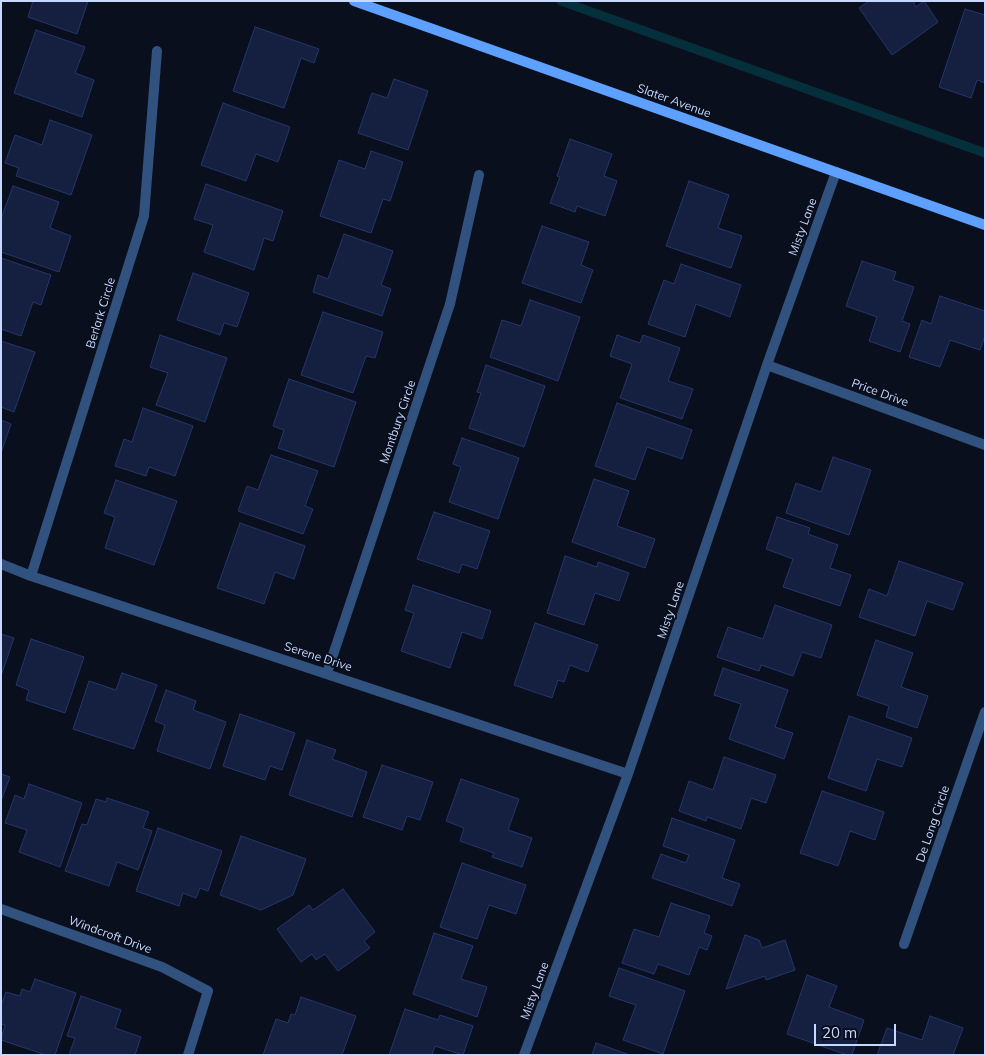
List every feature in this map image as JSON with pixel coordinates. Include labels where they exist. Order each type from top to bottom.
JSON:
[{"type":"street","name":"Slater Avenue","points":[[354,1],[985,225]]},
{"type":"street","name":"Berlark Circle","points":[[31,576],[144,216],[157,52]]},
{"type":"street","name":"Misty Lane","points":[[524,1055],[628,774],[836,172]]},
{"type":"street","name":"Montbury Circle","points":[[327,673],[450,304],[479,175]]},
{"type":"street","name":"Price Drive","points":[[768,365],[985,445]]},
{"type":"street","name":"Serene Drive","points":[[1,564],[31,576],[628,774]]},
{"type":"street","name":"De Long Circle","points":[[904,944],[985,712]]},
{"type":"street","name":"Windcroft Drive","points":[[1,909],[162,967],[208,991],[188,1055]]},
{"type":"building","points":[[33,1],[88,1],[77,34],[28,17]]},
{"type":"building","points":[[869,1],[913,1],[916,7],[924,1],[938,22],[892,55],[859,8]]},
{"type":"building","points":[[965,9],[985,15],[985,83],[977,80],[971,98],[939,87]]},
{"type":"building","points":[[255,27],[319,49],[314,63],[301,58],[284,108],[233,91]]},
{"type":"building","points":[[36,30],[85,47],[75,73],[94,80],[82,117],[14,93]]},
{"type":"building","points":[[394,79],[428,91],[408,150],[358,133],[372,93],[387,98]]},
{"type":"building","points":[[223,103],[290,127],[278,162],[256,154],[246,181],[201,165]]},
{"type":"building","points":[[50,120],[92,135],[71,195],[16,176],[19,168],[5,163],[15,135],[42,145]]},
{"type":"building","points":[[570,139],[612,154],[604,176],[617,181],[605,216],[577,206],[575,212],[550,203],[560,177],[557,176]]},
{"type":"building","points":[[371,151],[403,162],[390,201],[383,199],[371,233],[320,216],[339,160],[365,169]]},
{"type":"building","points":[[689,181],[729,195],[718,228],[742,236],[731,268],[666,246]]},
{"type":"building","points":[[206,184],[283,211],[273,241],[264,238],[254,270],[204,252],[213,225],[194,219]]},
{"type":"building","points":[[13,186],[59,202],[50,228],[71,236],[59,272],[1,252],[1,219]]},
{"type":"building","points":[[542,226],[589,242],[581,265],[593,270],[581,303],[522,283]]},
{"type":"building","points":[[344,234],[393,251],[381,285],[391,289],[382,316],[313,292],[318,275],[328,279]]},
{"type":"building","points":[[1,258],[51,275],[41,305],[33,302],[21,336],[1,329]]},
{"type":"building","points":[[862,261],[896,272],[893,280],[914,287],[902,321],[910,324],[900,352],[869,341],[877,317],[846,306]]},
{"type":"building","points":[[681,264],[741,285],[730,317],[696,304],[685,337],[648,324],[664,280],[674,284]]},
{"type":"building","points":[[193,273],[249,293],[237,327],[224,323],[220,335],[177,320]]},
{"type":"building","points":[[940,296],[985,311],[985,336],[980,350],[950,340],[940,367],[909,357],[922,320],[931,324]]},
{"type":"building","points":[[530,300],[580,317],[558,381],[490,357],[502,320],[521,326]]},
{"type":"building","points":[[323,312],[383,332],[375,358],[366,356],[353,393],[301,375]]},
{"type":"building","points":[[160,335],[227,358],[205,422],[156,405],[168,373],[150,367]]},
{"type":"building","points":[[617,335],[640,343],[643,335],[680,348],[668,381],[693,389],[682,419],[620,398],[632,364],[610,356]]},
{"type":"building","points":[[1,341],[35,352],[14,412],[1,407]]},
{"type":"building","points":[[486,365],[545,386],[524,447],[469,428],[481,393],[477,392]]},
{"type":"building","points":[[289,379],[356,402],[334,467],[278,448],[284,430],[273,426]]},
{"type":"building","points":[[617,403],[692,430],[682,459],[647,447],[635,480],[595,466]]},
{"type":"building","points":[[143,408],[193,426],[175,476],[149,467],[146,476],[115,466],[124,439],[132,442]]},
{"type":"building","points":[[1,420],[11,424],[1,453]]},
{"type":"building","points":[[462,438],[519,458],[498,519],[449,502],[461,467],[453,464]]},
{"type":"building","points":[[271,455],[318,471],[305,506],[313,509],[303,534],[238,511],[247,486],[258,490]]},
{"type":"building","points":[[833,457],[871,470],[849,535],[786,513],[796,483],[821,492]]},
{"type":"building","points":[[594,479],[629,491],[617,526],[655,539],[645,568],[572,542]]},
{"type":"building","points":[[116,480],[177,501],[154,565],[105,548],[115,517],[104,513]]},
{"type":"building","points":[[434,512],[490,531],[477,569],[462,564],[459,573],[417,559]]},
{"type":"building","points":[[777,517],[810,528],[808,534],[838,545],[830,568],[851,575],[840,606],[783,587],[793,559],[766,549]]},
{"type":"building","points":[[240,523],[305,546],[294,579],[275,572],[264,604],[217,588]]},
{"type":"building","points":[[565,556],[597,567],[598,562],[629,573],[619,601],[595,593],[584,625],[547,613]]},
{"type":"building","points":[[899,561],[963,583],[953,610],[927,601],[915,636],[859,617],[869,589],[887,596]]},
{"type":"building","points":[[413,585],[491,611],[482,639],[462,632],[450,668],[401,651],[414,613],[405,610]]},
{"type":"building","points":[[775,605],[832,625],[821,658],[802,652],[793,676],[761,665],[759,671],[717,657],[728,627],[763,639]]},
{"type":"building","points":[[535,623],[598,645],[588,672],[570,665],[564,682],[558,680],[552,698],[514,685]]},
{"type":"building","points":[[1,634],[14,638],[1,676]]},
{"type":"building","points":[[31,639],[84,657],[65,713],[26,700],[29,690],[16,685]]},
{"type":"building","points":[[876,640],[913,653],[901,687],[928,696],[917,728],[886,717],[889,706],[857,695]]},
{"type":"building","points":[[723,668],[788,690],[775,727],[793,733],[784,759],[729,739],[741,704],[714,695]]},
{"type":"building","points":[[122,673],[157,685],[134,749],[73,729],[89,681],[116,690]]},
{"type":"building","points":[[166,690],[196,701],[193,710],[226,722],[210,769],[157,751],[165,725],[155,721]]},
{"type":"building","points":[[240,714],[295,733],[282,770],[270,766],[265,780],[223,766]]},
{"type":"building","points":[[849,716],[912,738],[902,767],[877,759],[866,791],[828,778]]},
{"type":"building","points":[[307,740],[336,750],[332,759],[367,772],[352,817],[289,795]]},
{"type":"building","points":[[724,757],[776,775],[766,803],[751,798],[741,829],[707,817],[706,821],[679,811],[689,781],[713,790]]},
{"type":"building","points":[[382,765],[433,782],[420,820],[407,816],[402,830],[363,817]]},
{"type":"building","points":[[1,774],[10,777],[1,801]]},
{"type":"building","points":[[461,779],[519,799],[508,830],[532,838],[522,867],[492,857],[494,853],[460,841],[464,828],[446,821]]},
{"type":"building","points":[[29,784],[82,803],[60,867],[19,852],[27,830],[5,823],[15,795],[24,799]]},
{"type":"building","points":[[822,791],[884,812],[875,840],[850,831],[838,866],[800,853]]},
{"type":"building","points":[[107,798],[149,812],[143,828],[152,831],[138,870],[117,862],[109,886],[65,871],[82,824],[87,825],[96,799],[106,802]]},
{"type":"building","points":[[672,818],[735,840],[722,878],[740,884],[732,906],[652,878],[661,854],[686,863],[689,855],[663,846]]},
{"type":"building","points":[[158,828],[222,851],[208,891],[200,888],[196,898],[183,893],[179,906],[136,891]]},
{"type":"building","points":[[241,836],[306,859],[293,895],[261,910],[220,895]]},
{"type":"building","points":[[462,863],[526,885],[516,914],[489,905],[477,939],[440,927]]},
{"type":"building","points":[[343,889],[375,932],[364,941],[370,948],[338,971],[325,954],[316,960],[312,954],[301,962],[277,929],[309,905],[313,910]]},
{"type":"building","points":[[671,903],[710,916],[704,933],[712,936],[707,950],[699,947],[689,975],[658,964],[654,974],[622,963],[634,929],[659,937]]},
{"type":"building","points":[[434,933],[473,946],[461,979],[487,987],[477,1017],[413,994]]},
{"type":"building","points":[[745,935],[759,940],[762,948],[785,940],[795,970],[766,980],[765,976],[726,989]]},
{"type":"building","points":[[619,968],[685,991],[663,1054],[623,1040],[636,1005],[609,996]]},
{"type":"building","points":[[807,975],[837,986],[829,1007],[864,1020],[852,1055],[847,1055],[787,1034]]},
{"type":"building","points":[[35,979],[76,993],[55,1055],[46,1055],[1,1040],[5,1025],[1,1024],[1,1005],[6,992],[20,996],[22,989],[30,992]]},
{"type":"building","points":[[81,996],[121,1010],[115,1028],[141,1037],[135,1055],[69,1055],[75,1038],[67,1036]]},
{"type":"building","points":[[301,997],[356,1016],[342,1055],[263,1055],[276,1019],[288,1023],[291,1014],[295,1015]]},
{"type":"building","points":[[405,1009],[438,1020],[440,1015],[473,1026],[463,1055],[435,1046],[432,1055],[389,1055]]},
{"type":"building","points":[[930,1016],[963,1028],[953,1055],[877,1055],[887,1028],[922,1040]]},
{"type":"building","points":[[596,1043],[630,1055],[592,1055]]},
{"type":"waterway","points":[[561,1],[985,153]]}]
